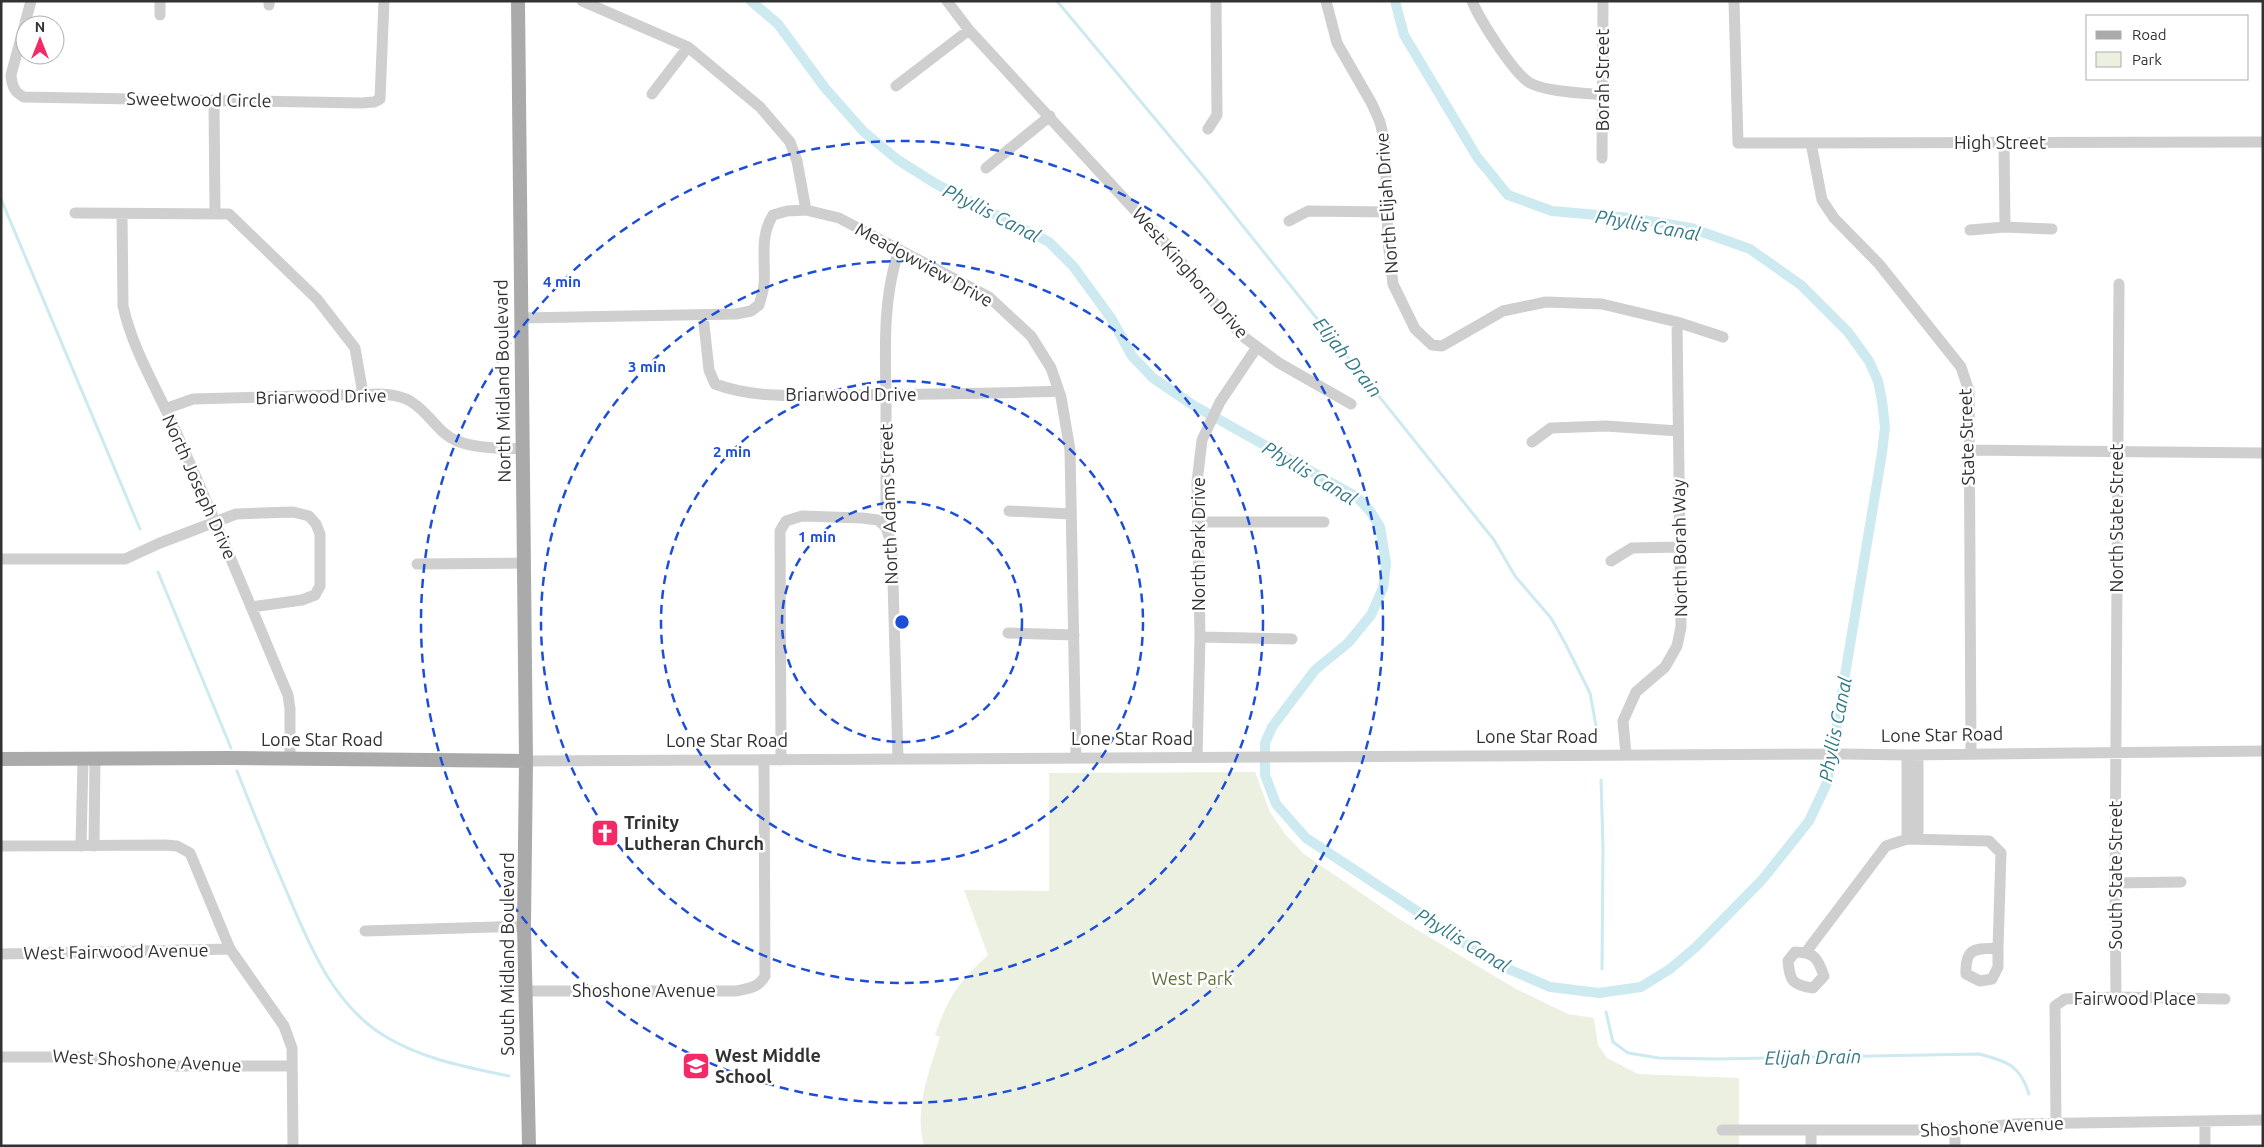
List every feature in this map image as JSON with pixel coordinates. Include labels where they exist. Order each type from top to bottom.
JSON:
[{"type":"main road","name":"North Midland Boulevard","points":[[518,1],[526,761]]},
{"type":"main road","name":"Lone Star Road","points":[[1,760],[290,758],[526,761]]},
{"type":"main road","name":"South Midland Boulevard","points":[[526,761],[524,926],[529,1146]]},
{"type":"street","name":"Sweetwood Circle","points":[[32,1],[11,75],[16,93],[24,98],[362,103],[374,102],[380,99],[382,89],[384,1]]},
{"type":"street","points":[[160,1],[160,15]]},
{"type":"street","points":[[582,1],[688,47],[760,107],[790,142],[798,161],[806,210]]},
{"type":"street","name":"West Kinghorn Drive","points":[[946,1],[969,30],[1166,244],[1241,335],[1279,364],[1351,404]]},
{"type":"street","points":[[1208,129],[1217,115],[1216,1]]},
{"type":"street","name":"North Elijah Drive","points":[[1326,1],[1337,43],[1372,104],[1380,122],[1385,143],[1388,241],[1393,284],[1415,329],[1432,345],[1442,346],[1503,311],[1546,302],[1602,304],[1677,322]]},
{"type":"street","points":[[1472,1],[1518,73],[1531,83],[1567,92],[1603,95]]},
{"type":"street","name":"Borah Street","points":[[1602,158],[1603,1]]},
{"type":"street","name":"High Street","points":[[1734,1],[1738,143],[2263,142]]},
{"type":"street","points":[[896,86],[969,30]]},
{"type":"street","points":[[652,94],[688,47]]},
{"type":"street","points":[[214,100],[216,213]]},
{"type":"street","points":[[986,168],[1050,116]]},
{"type":"street","name":"State Street","points":[[1811,143],[1822,200],[1834,218],[1879,264],[1961,368],[1969,391],[1971,753]]},
{"type":"street","points":[[2004,143],[2005,227]]},
{"type":"street","name":"Meadowview Drive","points":[[703,314],[736,314],[751,311],[759,305],[764,286],[764,237],[767,225],[773,215],[787,211],[806,210],[839,218],[989,297],[1031,336],[1051,368],[1059,391],[1070,450],[1076,758]]},
{"type":"street","points":[[1290,221],[1308,211],[1388,212]]},
{"type":"street","points":[[75,213],[229,214],[317,299],[355,348],[363,394]]},
{"type":"street","name":"North Joseph Drive","points":[[122,214],[123,306],[126,320],[152,384],[165,409],[214,521],[288,695],[290,709],[290,758]]},
{"type":"street","points":[[1970,230],[2005,227],[2052,229]]},
{"type":"street","name":"North Adams Street","points":[[898,759],[892,546],[886,526],[885,356],[889,288],[892,269],[899,250]]},
{"type":"street","name":"North State Street","points":[[2116,752],[2119,284]]},
{"type":"street","points":[[522,318],[703,314]]},
{"type":"street","name":"Briarwood Drive","points":[[703,314],[709,370],[715,384],[764,395],[1059,391]]},
{"type":"street","points":[[1677,322],[1723,337]]},
{"type":"street","name":"North Borah Way","points":[[1626,755],[1623,721],[1636,692],[1665,667],[1677,646],[1681,627],[1677,322]]},
{"type":"street","name":"North Park Drive","points":[[1197,757],[1200,637],[1197,482],[1202,440],[1218,406],[1257,347]]},
{"type":"street","name":"Briarwood Drive","points":[[165,409],[193,399],[363,394],[398,396],[412,402],[436,427],[456,440],[483,447],[523,448]]},
{"type":"street","points":[[1532,442],[1551,428],[1606,426],[1678,431]]},
{"type":"street","points":[[1968,450],[2263,453]]},
{"type":"street","points":[[1009,511],[1071,514]]},
{"type":"street","points":[[1,559],[125,559],[214,521],[236,514],[293,512],[309,516],[316,524],[320,534],[320,586],[315,595],[302,600],[251,607]]},
{"type":"street","points":[[781,760],[780,531],[786,521],[802,516],[862,518],[878,520],[886,526]]},
{"type":"street","points":[[1198,522],[1324,522]]},
{"type":"street","points":[[1611,561],[1632,548],[1679,548]]},
{"type":"street","points":[[417,564],[524,563]]},
{"type":"street","points":[[1008,633],[1074,635]]},
{"type":"street","points":[[1200,637],[1292,639]]},
{"type":"street","name":"Lone Star Road","points":[[526,761],[1912,755],[2263,751]]},
{"type":"street","name":"South State Street","points":[[2116,752],[2116,997]]},
{"type":"street","points":[[1912,755],[1913,839]]},
{"type":"street","points":[[89,759],[94,846]]},
{"type":"street","points":[[81,846],[89,759]]},
{"type":"street","name":"Shoshone Avenue","points":[[526,991],[736,991],[755,987],[765,976],[764,760]]},
{"type":"street","points":[[1806,952],[1886,846],[1913,839],[1989,840],[2001,853],[1998,948]]},
{"type":"street","points":[[1,846],[165,844],[177,846],[190,853],[230,950],[284,1026],[292,1048],[293,1146]]},
{"type":"street","points":[[2115,883],[2181,882]]},
{"type":"street","points":[[365,931],[524,926]]},
{"type":"street","name":"West Fairwood Avenue","points":[[1,954],[230,950]]},
{"type":"street","name":"Fairwood Place","points":[[2056,1123],[2055,1006],[2059,1002],[2065,999],[2116,997],[2225,999]]},
{"type":"street","name":"West Shoshone Avenue","points":[[1,1057],[78,1057],[177,1066],[292,1066]]},
{"type":"street","name":"Shoshone Avenue","points":[[1722,1130],[1955,1130],[2013,1124],[2263,1120]]},
{"type":"street","points":[[2204,1121],[2205,1146]]},
{"type":"street","points":[[1811,1130],[1811,1146]]},
{"type":"street","points":[[1955,1130],[1955,1146]]},
{"type":"green space","name":"West Park","points":[[1255,772],[1270,812],[1285,834],[1304,854],[1399,919],[1516,989],[1568,1014],[1594,1018],[1598,1045],[1607,1058],[1638,1074],[1739,1078],[1739,1146],[924,1146],[921,1132],[922,1104],[927,1077],[940,1037],[935,1035],[950,1000],[962,982],[988,955],[964,890],[1049,891],[1049,773]]},
{"type":"waterway","name":"Phyllis Canal","points":[[751,1],[778,24],[825,88],[864,132],[898,160],[936,184],[1049,242],[1073,266],[1111,318],[1132,356],[1153,378],[1193,405],[1357,497],[1370,511],[1380,527],[1386,563],[1383,588],[1371,615],[1348,643],[1315,670],[1272,727],[1265,743],[1265,775],[1276,804],[1306,838],[1490,961],[1550,987],[1599,993],[1641,987],[1670,969],[1696,947],[1762,880],[1809,821],[1827,783],[1882,453],[1885,427],[1878,381],[1869,361],[1848,332],[1801,285],[1750,249],[1691,228],[1631,218],[1552,211],[1508,195],[1477,157],[1404,35],[1395,1]]},
{"type":"waterway","name":"Elijah Drain","points":[[1057,1],[1207,181],[1494,540],[1515,576],[1551,618],[1565,643],[1590,693],[1598,736]]},
{"type":"waterway","points":[[1,199],[140,529]]},
{"type":"waterway","points":[[158,572],[231,748]]},
{"type":"waterway","points":[[237,771],[301,925],[322,967],[348,1005],[364,1021],[383,1035],[413,1050],[444,1061],[509,1076]]},
{"type":"waterway","name":"Elijah Drain","points":[[1601,780],[1603,847],[1602,969]]},
{"type":"waterway","name":"Elijah Drain","points":[[1606,1012],[1613,1042],[1628,1053],[1659,1058],[1718,1059],[1979,1054],[2005,1062],[2017,1070],[2029,1094]]},
{"type":"place","name":"Trinity Lutheran Church","points":[[605,833]]},
{"type":"place","name":"West Middle School","points":[[696,1066]]}]
